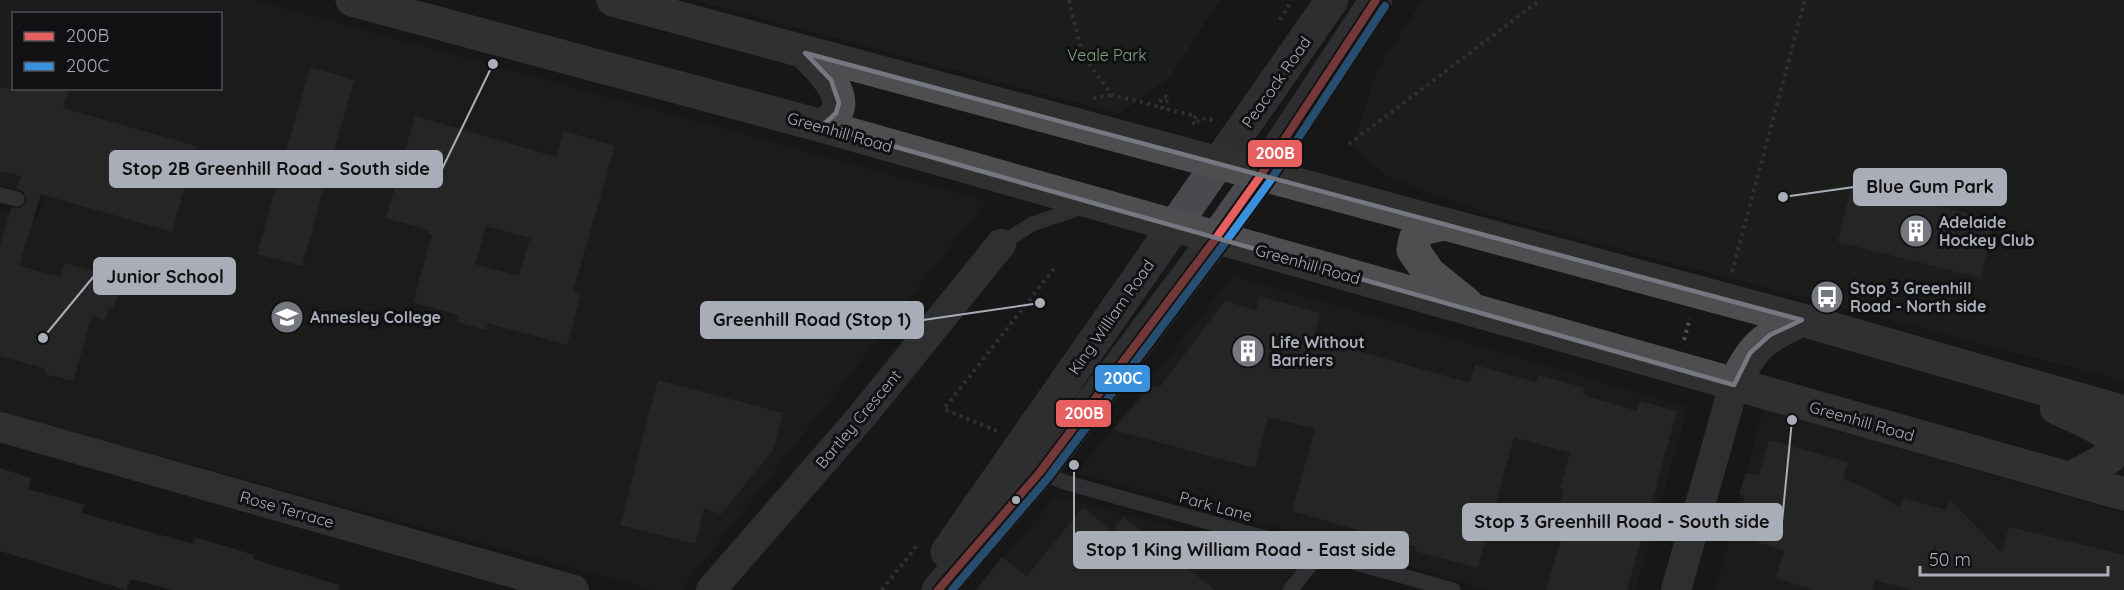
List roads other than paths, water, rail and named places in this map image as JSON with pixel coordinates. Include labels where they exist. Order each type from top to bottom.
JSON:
[{"type":"highway","name":"Greenhill Road","points":[[352,0],[822,126],[2124,494]]},
{"type":"highway","points":[[613,0],[1802,320],[2124,412]]},
{"type":"highway","points":[[806,53],[831,80],[838,102],[836,113],[822,126]]},
{"type":"highway","points":[[1444,224],[1420,230],[1414,236],[1413,250],[1429,273],[1476,312]]},
{"type":"highway","points":[[1734,385],[1750,353],[1770,335],[1802,320]]},
{"type":"highway","points":[[2049,391],[2053,407],[2095,428],[2110,438],[2112,446],[2110,457],[2069,479]]},
{"type":"main road","name":"Peacock Road","points":[[1220,163],[1332,0]]},
{"type":"main road","points":[[1261,176],[1376,0]]},
{"type":"main road","name":"King William Road","points":[[920,590],[1220,163]]},
{"type":"main road","name":"King William Road","points":[[938,590],[1040,472],[1261,176]]},
{"type":"street","name":"Bartley Crescent","points":[[711,590],[862,416],[1001,244]]},
{"type":"street","points":[[1676,590],[1734,385]]},
{"type":"street","name":"Rose Terrace","points":[[0,428],[574,590]]},
{"type":"lane","points":[[0,195],[17,199]]},
{"type":"lane","points":[[1001,244],[1019,231],[1053,215],[1095,204]]},
{"type":"lane","name":"Park Lane","points":[[1040,472],[1064,482],[1453,590]]},
{"type":"lane","points":[[1290,590],[1320,553]]},
{"type":"place","name":"Stop 2B Greenhill Road - South side","points":[[493,64]]},
{"type":"place","name":"Blue Gum Park","points":[[1783,197]]},
{"type":"place","name":"Adelaide Hockey Club","points":[[1916,231]]},
{"type":"place","name":"Stop 3 Greenhill Road - North side","points":[[1827,297]]},
{"type":"place","name":"Greenhill Road (Stop 1)","points":[[1040,303]]},
{"type":"place","name":"Annesley College","points":[[287,317]]},
{"type":"place","name":"Junior School","points":[[43,338]]},
{"type":"place","name":"Life Without Barriers","points":[[1248,351]]},
{"type":"place","name":"Stop 3 Greenhill Road - South side","points":[[1792,420]]},
{"type":"place","name":"Stop 1 King William Road - East side","points":[[1074,465]]},
{"type":"park label","name":"Veale Park","points":[[1107,55]]}]
